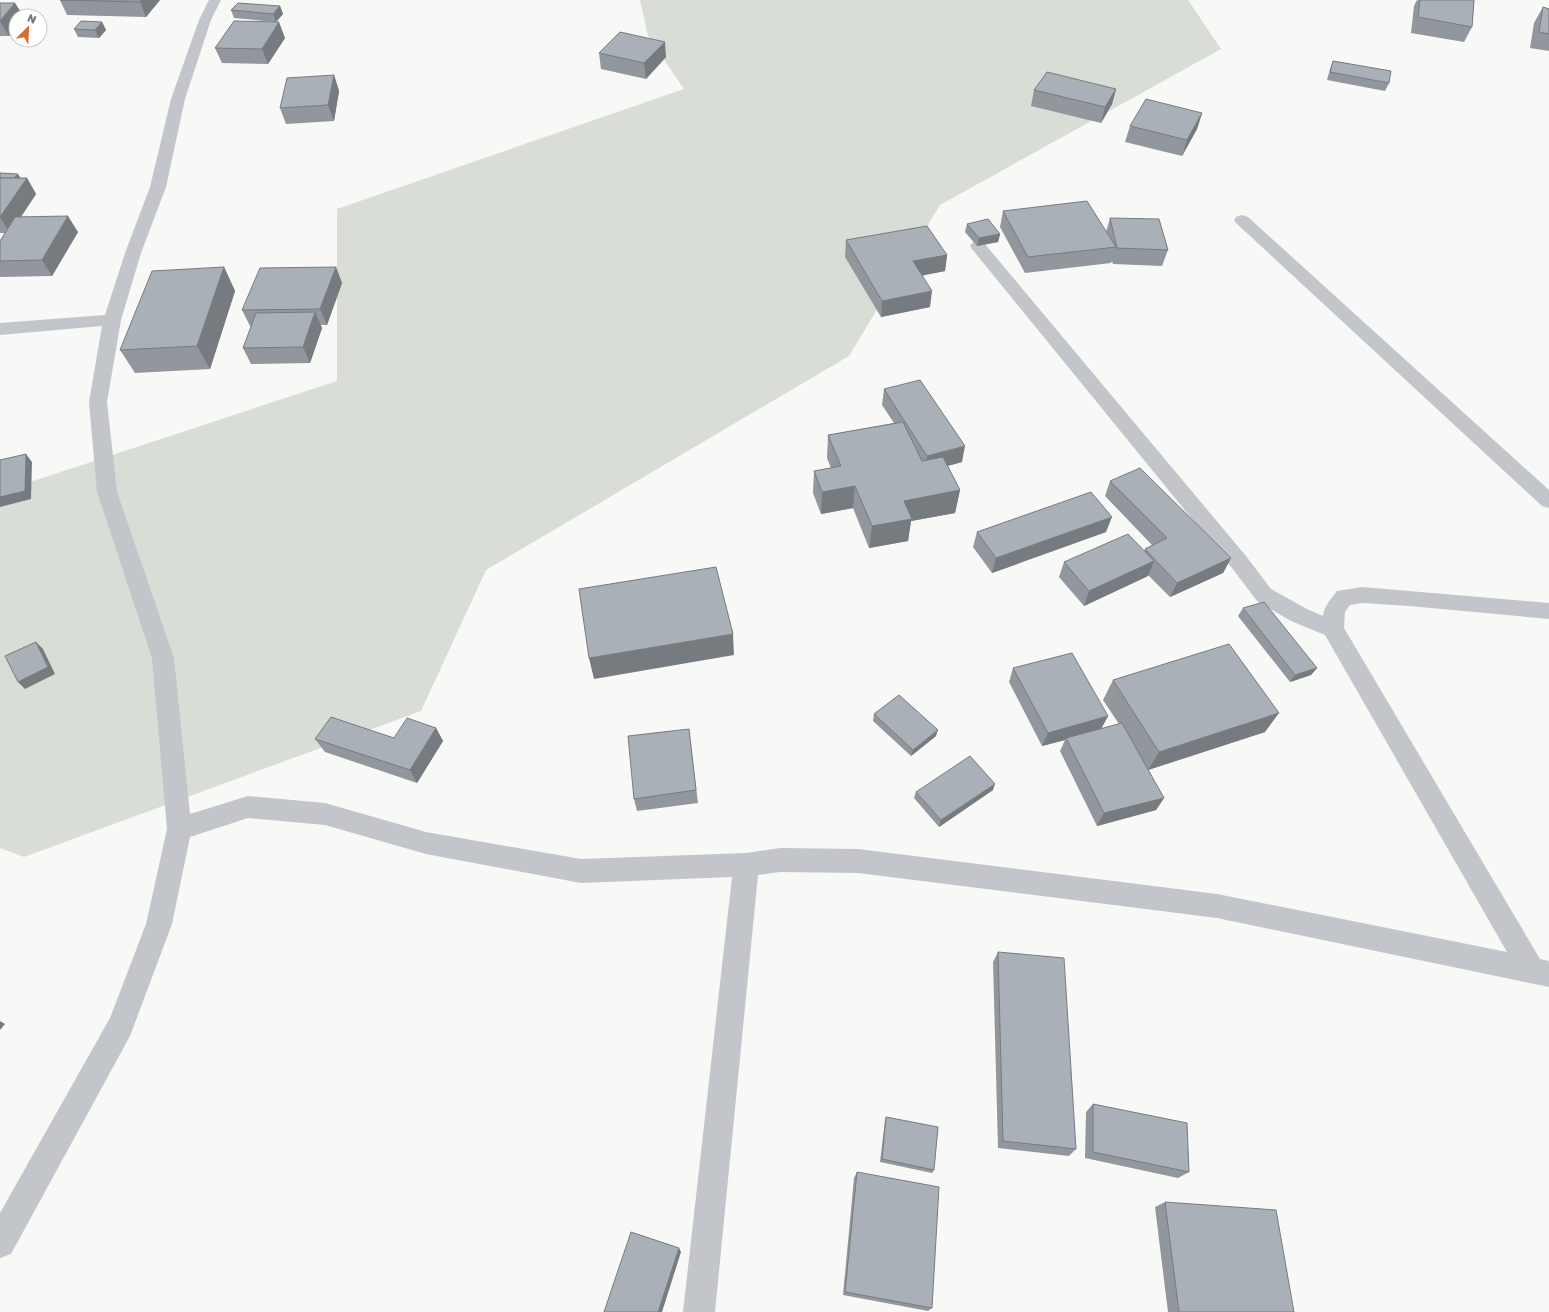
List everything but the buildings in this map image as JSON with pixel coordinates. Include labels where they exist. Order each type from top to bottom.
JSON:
[{"type":"street","points":[[0,1243],[120,1026],[159,924],[179,829],[163,658],[107,492],[98,402],[112,320],[133,253],[158,187],[178,99],[205,20],[215,0]]},
{"type":"street","points":[[1242,220],[1549,501]]},
{"type":"street","points":[[978,246],[1240,562],[1264,595],[1299,616],[1333,629]]},
{"type":"street","points":[[0,328],[112,320]]},
{"type":"street","points":[[1541,972],[1333,629],[1334,610],[1344,597],[1350,596],[1362,595],[1409,598],[1549,610]]},
{"type":"street","points":[[179,829],[248,807],[325,814],[426,843],[581,871],[746,865],[780,860],[858,861],[1217,906],[1541,972]]},
{"type":"street","points":[[699,1312],[746,865]]},
{"type":"shaded area","points":[[640,0],[1188,0],[1221,49],[940,205],[849,356],[486,570],[421,711],[24,857],[0,848],[0,492],[337,381],[337,209],[684,89],[648,36]]}]
